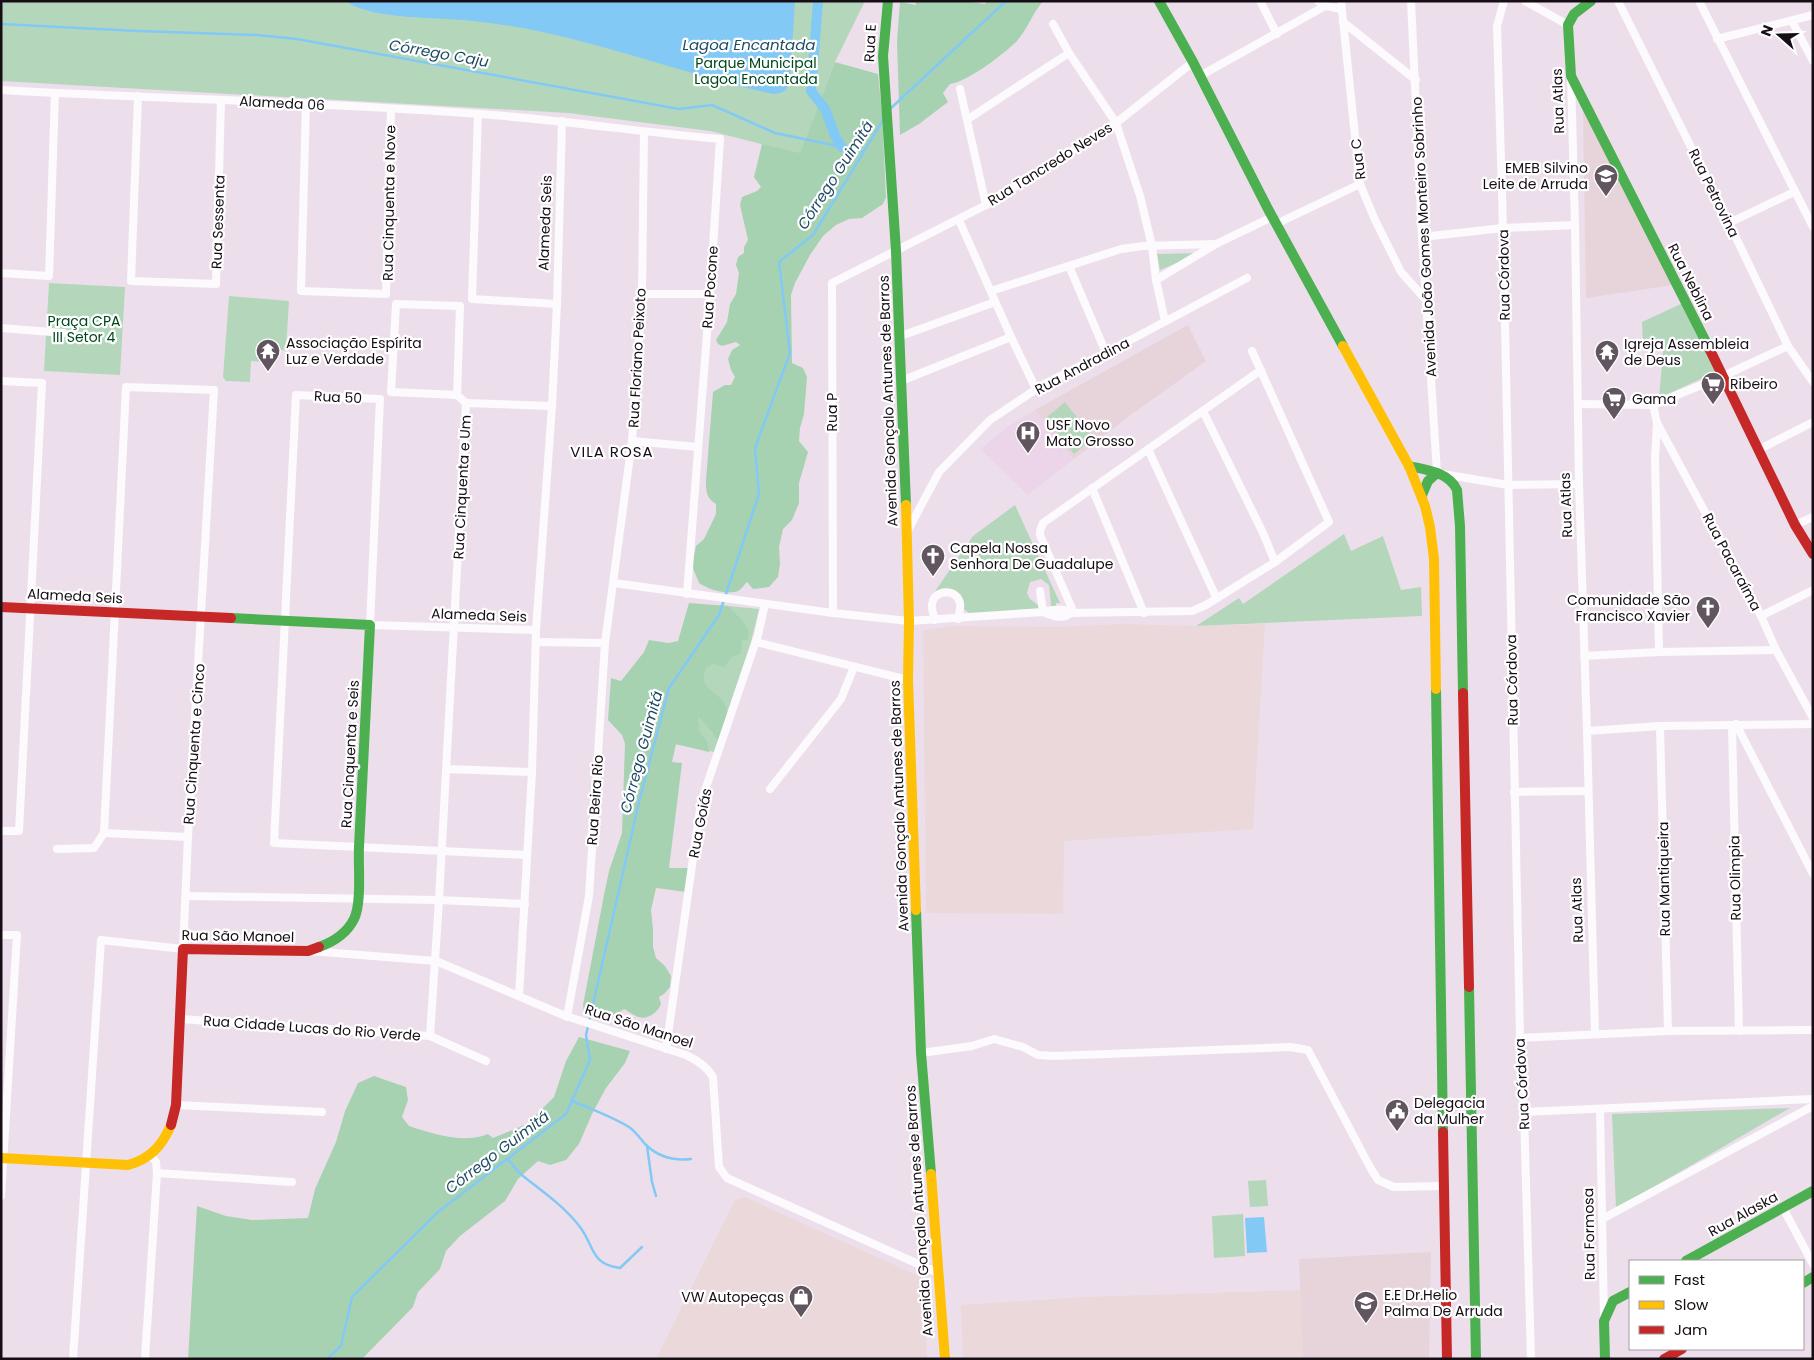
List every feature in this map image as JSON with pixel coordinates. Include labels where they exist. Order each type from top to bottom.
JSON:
[{"type":"street","name":"Rua E","points":[[887,133],[883,56],[888,1]]},
{"type":"street","points":[[1160,1],[1274,221],[1409,466],[1422,496],[1434,548],[1447,1359]]},
{"type":"street","points":[[1260,1],[1277,34]]},
{"type":"street","name":"Avenida João Gomes Monteiro Sobrinho","points":[[1411,1],[1422,237],[1437,473]]},
{"type":"street","name":"Rua Córdova","points":[[1504,1],[1497,26],[1520,1038],[1524,1112],[1530,1359]]},
{"type":"street","points":[[1525,1],[1568,24],[1574,14],[1590,1]]},
{"type":"street","name":"Rua Petrovina","points":[[1618,1],[1788,346],[1813,382]]},
{"type":"street","points":[[1699,1],[1813,227]]},
{"type":"street","points":[[1200,76],[1277,34],[1321,4],[1342,5]]},
{"type":"street","name":"Rua C","points":[[1342,5],[1360,184],[1375,220],[1401,272],[1426,300]]},
{"type":"street","points":[[1717,39],[1813,15]]},
{"type":"street","points":[[1792,20],[1813,61]]},
{"type":"street","points":[[1343,22],[1416,80]]},
{"type":"street","points":[[1053,24],[1069,53],[1116,123],[1140,196],[1152,246],[1164,321]]},
{"type":"street","name":"Rua Atlas","points":[[1568,24],[1576,226],[1578,484],[1587,731],[1594,1034]]},
{"type":"street","points":[[968,119],[1069,53]]},
{"type":"street","name":"Rua Tancredo Neves","points":[[896,251],[986,205],[1116,123],[1193,62]]},
{"type":"street","name":"Rua Neblina","points":[[1571,76],[1723,376],[1758,450],[1813,554]]},
{"type":"street","points":[[960,89],[986,205]]},
{"type":"street","name":"Alameda 06","points":[[1,90],[306,104],[562,121]]},
{"type":"street","points":[[1,273],[49,276],[55,93]]},
{"type":"street","name":"Rua Sessenta","points":[[138,96],[131,281],[216,284],[221,100]]},
{"type":"street","name":"Rua Cinquenta e Nove","points":[[306,104],[301,291],[386,294],[391,109]]},
{"type":"street","points":[[478,114],[472,299],[557,304]]},
{"type":"street","name":"Rua Pocone","points":[[562,121],[644,132],[720,139],[687,594]]},
{"type":"street","name":"Alameda Seis","points":[[519,996],[532,772],[536,630],[552,406],[562,121]]},
{"type":"street","name":"Rua Floriano Peixoto","points":[[614,583],[632,441],[642,294],[644,132]]},
{"type":"street","name":"Avenida Gonçalo Antunes de Barros","points":[[887,133],[896,251],[907,532],[908,680],[921,1053],[945,1359]]},
{"type":"street","points":[[1156,280],[1216,244],[1360,184]]},
{"type":"street","points":[[1729,223],[1794,192]]},
{"type":"street","points":[[959,220],[1036,389]]},
{"type":"street","points":[[1422,237],[1503,228],[1576,226]]},
{"type":"street","points":[[992,291],[1121,249],[1216,244]]},
{"type":"street","name":"Rua P","points":[[833,613],[832,283],[896,251]]},
{"type":"street","points":[[1069,266],[1106,353]]},
{"type":"street","name":"Rua Andradina","points":[[907,532],[939,472],[990,420],[1044,384],[1247,278]]},
{"type":"street","points":[[642,294],[710,294]]},
{"type":"street","points":[[898,337],[995,302]]},
{"type":"street","points":[[457,395],[460,306],[396,304],[391,392],[457,395],[466,403]]},
{"type":"street","points":[[1,328],[64,333]]},
{"type":"street","points":[[901,381],[1011,337]]},
{"type":"street","points":[[1578,404],[1653,405],[1788,346]]},
{"type":"street","points":[[614,583],[730,600],[909,621],[1043,612],[1056,617],[1067,616],[1072,613],[1192,611],[1206,605],[1216,597],[1275,562],[1329,522],[1252,351]]},
{"type":"street","points":[[1072,613],[1040,531],[1041,526],[1261,370]]},
{"type":"street","points":[[1,381],[42,383],[32,608],[19,831],[1,831]]},
{"type":"street","name":"Rua Cinquenta e Cinco","points":[[104,832],[188,837],[214,390],[126,387],[114,612]]},
{"type":"street","name":"Rua 50","points":[[284,621],[296,395],[380,399],[370,625]]},
{"type":"street","name":"Rua Cinquenta e Um","points":[[455,628],[466,403],[552,406]]},
{"type":"street","name":"Rua Pacaraíma","points":[[1653,405],[1657,423],[1761,616],[1776,650],[1813,718]]},
{"type":"street","points":[[1203,411],[1263,533],[1275,562]]},
{"type":"street","points":[[1758,450],[1813,422]]},
{"type":"street","points":[[1657,423],[1655,457],[1658,652]]},
{"type":"street","points":[[632,441],[698,447]]},
{"type":"street","points":[[1148,449],[1216,597]]},
{"type":"street","points":[[1409,466],[1437,473],[1508,485],[1578,484]]},
{"type":"street","points":[[1422,496],[1428,481],[1437,473]]},
{"type":"street","points":[[1437,473],[1450,481],[1457,489],[1460,526],[1476,1359]]},
{"type":"street","points":[[1092,488],[1144,613]]},
{"type":"street","points":[[1796,525],[1813,517]]},
{"type":"street","name":"Rua Beira Rio","points":[[567,1017],[589,896],[605,643],[614,583]]},
{"type":"street","points":[[1761,616],[1813,590]]},
{"type":"street","points":[[1040,591],[1043,612]]},
{"type":"street","points":[[935,620],[933,600],[940,593],[944,592],[953,593],[960,600],[958,619]]},
{"type":"street","name":"Rua Goiás","points":[[666,1049],[701,802],[756,642],[765,604]]},
{"type":"street","name":"Alameda Seis","points":[[1,607],[370,625],[536,630]]},
{"type":"street","points":[[56,849],[94,848],[104,832],[114,612]]},
{"type":"street","name":"Rua Cinquenta e Seis","points":[[284,621],[274,843],[359,847],[370,625]]},
{"type":"street","points":[[436,961],[455,628]]},
{"type":"street","points":[[536,642],[605,643]]},
{"type":"street","points":[[756,642],[908,680]]},
{"type":"street","points":[[1584,656],[1658,652],[1776,650]]},
{"type":"street","points":[[770,789],[841,699],[854,667]]},
{"type":"street","points":[[1734,724],[1813,874]]},
{"type":"street","name":"Rua Olimpia","points":[[1734,724],[1739,1031]]},
{"type":"street","points":[[1587,731],[1660,726],[1813,724]]},
{"type":"street","name":"Rua Mantiqueira","points":[[1660,726],[1668,1031]]},
{"type":"street","points":[[447,769],[532,772]]},
{"type":"street","points":[[1514,792],[1588,791]]},
{"type":"street","points":[[2,1158],[128,1165],[145,1161],[151,1156],[170,1130],[176,1105],[188,837]]},
{"type":"street","points":[[308,951],[332,942],[342,934],[354,919],[358,900],[359,847],[527,855]]},
{"type":"street","points":[[186,896],[439,900],[525,904]]},
{"type":"street","points":[[1,935],[17,935],[1,1196]]},
{"type":"street","name":"Rua São Manoel","points":[[86,1164],[101,940],[183,949],[308,951],[436,961],[567,1017],[697,1060],[709,1070],[713,1077],[719,1167],[727,1178],[938,1273]]},
{"type":"street","name":"Rua Cidade Lucas do Rio Verde","points":[[180,1019],[430,1036],[436,961]]},
{"type":"street","points":[[1520,1038],[1668,1031],[1813,1030]]},
{"type":"street","points":[[430,1036],[486,1061]]},
{"type":"street","points":[[921,1053],[972,1046],[994,1039],[1023,1046],[1038,1055],[1054,1056],[1290,1046],[1308,1050],[1378,1180],[1394,1187],[1443,1186]]},
{"type":"street","points":[[1524,1112],[1813,1099]]},
{"type":"street","points":[[176,1105],[322,1112]]},
{"type":"street","points":[[1602,1219],[1813,1106]]},
{"type":"street","name":"Rua Formosa","points":[[1600,1110],[1605,1359]]},
{"type":"street","points":[[145,1359],[157,1173],[156,1162],[151,1156]]},
{"type":"street","points":[[73,1359],[86,1164]]},
{"type":"street","points":[[157,1173],[292,1182]]},
{"type":"street","name":"Rua Alaska","points":[[1688,1260],[1813,1191]]},
{"type":"street","points":[[1783,1208],[1813,1264]]},
{"type":"street","points":[[1603,1282],[1609,1293],[1618,1298]]},
{"type":"street","points":[[1604,1321],[1610,1304],[1629,1292]]},
{"type":"street","points":[[1664,1359],[1680,1350]]},
{"type":"shaded area","name":"EMEB Silvino Leite de Arruda","points":[[1583,109],[1673,285],[1586,298]]},
{"type":"shaded area","points":[[1188,325],[1206,361],[1129,416],[1074,459],[1035,410]]},
{"type":"shaded area","name":"USF Novo Mato Grosso","points":[[1035,410],[1074,459],[1028,495],[980,449],[1009,426]]},
{"type":"shaded area","points":[[1121,624],[1196,626],[1265,624],[1253,829],[1064,841],[1063,914],[926,913],[923,630],[951,626],[1057,627]]},
{"type":"shaded area","name":"VW Autopeças","points":[[745,1197],[923,1278],[927,1359],[656,1359],[735,1200]]},
{"type":"shaded area","name":"E.E Dr.Helio Palma De Arruda","points":[[1431,1252],[1429,1359],[1303,1359],[1299,1259]]},
{"type":"shaded area","points":[[1300,1290],[1303,1359],[963,1359],[961,1305],[1085,1297]]},
{"type":"green space","name":"Parque Municipal Lagoa Encantada","points":[[1,1],[865,1],[835,62],[800,154],[710,131],[568,113],[1,81]]},
{"type":"green space","points":[[915,1],[964,1],[985,4],[987,1],[1043,1],[1015,43],[974,74],[950,84],[943,93],[948,102],[919,124],[900,135],[897,41],[900,2],[916,5]]},
{"type":"green space","points":[[835,62],[878,74],[882,112],[886,197],[883,204],[862,218],[849,219],[836,225],[823,236],[795,283],[791,295],[792,363],[803,368],[807,377],[804,414],[799,441],[808,452],[799,483],[799,503],[792,520],[783,529],[779,547],[780,564],[778,577],[769,587],[753,589],[747,582],[736,592],[721,592],[699,583],[692,566],[696,546],[704,539],[716,514],[716,504],[708,497],[706,484],[713,392],[725,385],[731,385],[735,377],[728,359],[732,350],[740,345],[736,342],[722,346],[716,340],[727,322],[730,304],[736,294],[739,273],[736,265],[738,257],[744,253],[744,247],[748,240],[740,205],[742,197],[757,191],[761,187],[754,177],[762,144],[800,153]]},
{"type":"green space","points":[[1200,253],[1160,270],[1157,254]]},
{"type":"green space","name":"Praça CPA III Setor 4","points":[[49,283],[125,287],[120,375],[44,371]]},
{"type":"green space","points":[[229,296],[289,301],[286,350],[277,350],[276,363],[251,361],[250,382],[226,381],[223,377]]},
{"type":"green space","points":[[1683,303],[1716,372],[1659,398],[1664,342],[1643,342],[1642,322]]},
{"type":"green space","points":[[1065,402],[1093,438],[1074,454],[1046,418]]},
{"type":"green space","points":[[1015,505],[1060,603],[1056,603],[1056,608],[1052,608],[1051,605],[1049,585],[1041,579],[1030,582],[1027,593],[1030,599],[1041,607],[1041,610],[970,614],[964,609],[957,595],[934,596],[927,603],[973,536]]},
{"type":"green space","points":[[1344,534],[1351,551],[1383,536],[1401,590],[1421,587],[1422,616],[1196,626],[1239,598],[1243,604]]},
{"type":"green space","points":[[689,603],[728,606],[742,620],[749,631],[748,640],[742,640],[741,654],[732,657],[724,667],[713,664],[706,668],[705,684],[724,702],[727,709],[727,719],[718,741],[698,716],[699,731],[707,741],[709,752],[676,744],[672,762],[682,763],[669,868],[690,868],[686,892],[656,888],[651,910],[653,947],[656,958],[665,966],[671,976],[670,987],[659,997],[661,1004],[657,1011],[650,1016],[638,1017],[624,1009],[610,1016],[593,1016],[584,1012],[583,1005],[609,871],[622,833],[625,744],[622,735],[608,720],[611,678],[621,681],[644,652],[649,640],[669,643],[678,641]]},
{"type":"green space","points":[[719,605],[759,609],[751,642],[714,752],[669,743]]},
{"type":"green space","points":[[579,1037],[630,1051],[625,1063],[606,1088],[579,1144],[566,1160],[550,1165],[538,1161],[518,1179],[505,1201],[460,1236],[446,1251],[440,1269],[418,1292],[413,1307],[362,1359],[188,1359],[197,1206],[226,1216],[252,1220],[308,1218],[315,1189],[336,1142],[345,1111],[358,1083],[374,1076],[406,1087],[408,1100],[402,1117],[409,1126],[448,1137],[469,1138],[488,1134],[493,1138],[527,1124],[554,1097],[566,1061]]},
{"type":"green space","points":[[1790,1108],[1616,1209],[1612,1114]]},
{"type":"green space","points":[[1266,1180],[1268,1206],[1250,1207],[1248,1181]]},
{"type":"green space","points":[[1243,1214],[1245,1256],[1214,1258],[1212,1216]]},
{"type":"water","name":"Lagoa Encantada","points":[[346,1],[795,1],[790,81],[784,91],[773,94],[549,34],[473,21],[388,15],[371,12]]},
{"type":"water","points":[[1264,1217],[1267,1252],[1247,1253],[1245,1218]]},
{"type":"waterway","points":[[818,1],[811,91],[825,109],[836,138],[842,147]]},
{"type":"waterway","name":"Córrego Guimitá","points":[[890,109],[1006,1]]},
{"type":"waterway","name":"Córrego Caju","points":[[1,24],[257,35],[297,39],[679,109],[712,105],[775,133],[862,151]]},
{"type":"waterway","name":"Córrego Guimitá","points":[[327,1359],[341,1346],[352,1297],[438,1212],[566,1114],[590,1060],[586,1035],[639,802],[669,688],[719,615],[759,494],[755,448],[790,353],[779,262],[813,235],[883,120]]},
{"type":"waterway","points":[[572,1101],[629,1127],[645,1144],[661,1155],[672,1159],[691,1159]]},
{"type":"waterway","points":[[647,1146],[656,1196]]},
{"type":"waterway","points":[[508,1159],[521,1174],[574,1219],[585,1234],[594,1254],[603,1263],[620,1268],[642,1247]]},
{"type":"traffic: fast","points":[[888,1],[883,56],[896,251],[906,505]]},
{"type":"traffic: fast","points":[[1159,1],[1193,62],[1268,209],[1343,346]]},
{"type":"traffic: fast","points":[[1591,1],[1574,14],[1568,25],[1571,76],[1710,350]]},
{"type":"traffic: fast","points":[[1409,466],[1443,476],[1449,479],[1457,490],[1460,526],[1463,693]]},
{"type":"traffic: fast","points":[[1422,495],[1428,481],[1437,473]]},
{"type":"traffic: fast","points":[[231,618],[370,625],[360,819],[358,904],[354,919],[348,929],[334,940],[319,947]]},
{"type":"traffic: fast","points":[[1436,689],[1443,1132]]},
{"type":"traffic: fast","points":[[916,910],[921,1053],[931,1174]]},
{"type":"traffic: fast","points":[[1469,987],[1476,1359]]},
{"type":"traffic: fast","points":[[1688,1260],[1813,1191]]},
{"type":"traffic: fast","points":[[1804,1282],[1813,1277]]},
{"type":"traffic: fast","points":[[1605,1359],[1604,1321],[1613,1301],[1629,1293]]},
{"type":"traffic: slow","points":[[1343,346],[1409,466],[1425,506],[1434,559],[1436,689]]},
{"type":"traffic: slow","points":[[906,505],[909,621],[908,680],[916,910]]},
{"type":"traffic: slow","points":[[1,1158],[128,1165],[143,1159],[154,1151],[164,1139],[171,1125]]},
{"type":"traffic: slow","points":[[931,1174],[945,1359]]},
{"type":"traffic: jam","points":[[1710,350],[1795,525],[1813,554]]},
{"type":"traffic: jam","points":[[1,607],[231,618]]},
{"type":"traffic: jam","points":[[1463,693],[1469,987]]},
{"type":"traffic: jam","points":[[171,1125],[176,1105],[183,949],[308,951],[319,947]]},
{"type":"traffic: jam","points":[[1443,1132],[1447,1359]]},
{"type":"traffic: jam","points":[[1664,1359],[1680,1350]]},
{"type":"place","name":"EMEB Silvino Leite de Arruda","points":[[1606,197]]},
{"type":"place","name":"Associação Espírita Luz e Verdade","points":[[268,372]]},
{"type":"place","name":"Igreja Assembleia de Deus","points":[[1607,373]]},
{"type":"place","name":"Ribeiro","points":[[1713,405]]},
{"type":"place","name":"Gama","points":[[1614,420]]},
{"type":"place","name":"USF Novo Mato Grosso","points":[[1028,454]]},
{"type":"place","name":"Capela Nossa Senhora De Guadalupe","points":[[933,577]]},
{"type":"place","name":"Comunidade São Francisco Xavier","points":[[1708,629]]},
{"type":"place","name":"Delegacia da Mulher","points":[[1397,1132]]},
{"type":"place","name":"VW Autopeças","points":[[801,1318]]},
{"type":"place","name":"E.E Dr.Helio Palma De Arruda","points":[[1366,1324]]},
{"type":"district","name":"VILA ROSA","points":[[612,451]]}]
